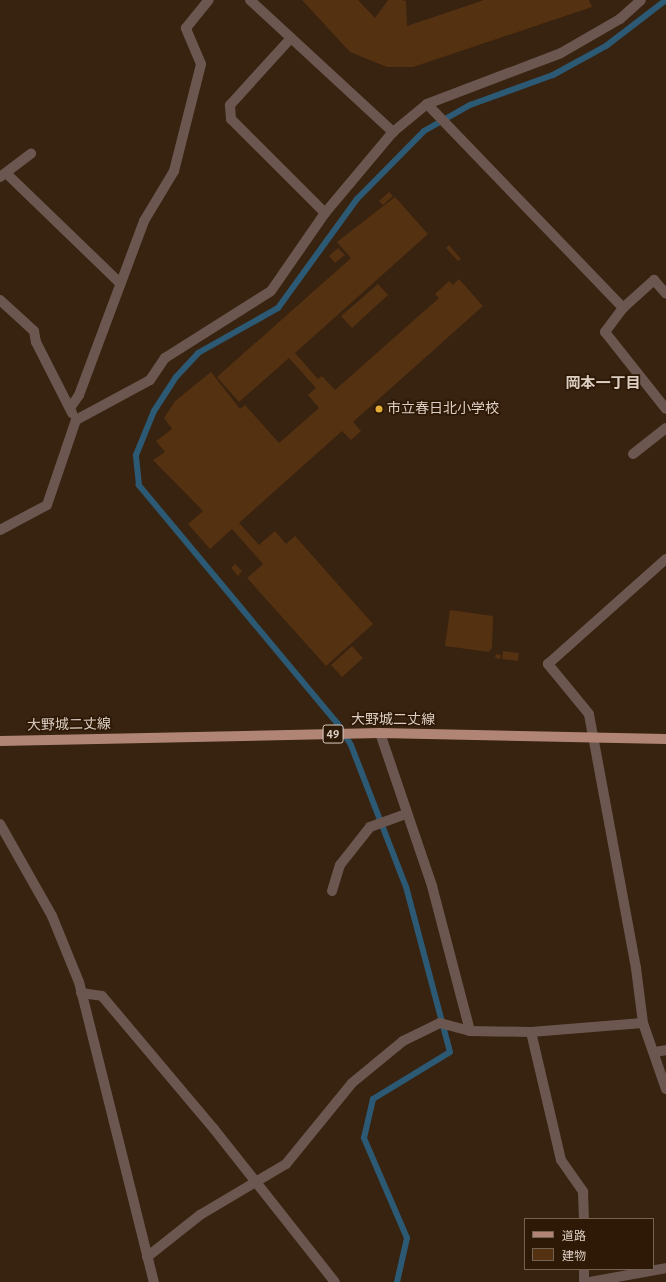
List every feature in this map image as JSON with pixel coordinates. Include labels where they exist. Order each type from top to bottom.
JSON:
[{"type":"main road","name":"大野城二丈線","points":[[0,741],[380,733],[666,739]]},
{"type":"street","points":[[70,408],[79,395],[119,282],[144,221],[174,171],[201,64],[186,28],[209,0]]},
{"type":"street","points":[[250,0],[393,132]]},
{"type":"street","points":[[0,530],[47,505],[76,420],[150,380],[164,358],[271,291],[325,213],[393,132],[427,104],[561,53],[620,19],[641,0]]},
{"type":"street","points":[[292,38],[230,104],[231,119],[325,213]]},
{"type":"street","points":[[427,104],[623,308]]},
{"type":"street","points":[[31,154],[3,175],[119,282]]},
{"type":"street","points":[[666,294],[654,280],[623,308],[605,332],[666,409]]},
{"type":"street","points":[[0,300],[34,331],[36,342],[76,420]]},
{"type":"street","points":[[633,454],[666,428]]},
{"type":"street","points":[[666,559],[548,664],[589,714],[595,738],[643,1023],[655,1052],[666,1089]]},
{"type":"street","points":[[380,733],[405,814],[432,886],[470,1031]]},
{"type":"street","points":[[332,891],[340,865],[370,827],[405,814]]},
{"type":"street","points":[[0,824],[52,916],[81,993],[154,1282]]},
{"type":"street","points":[[81,993],[102,996],[335,1282]]},
{"type":"street","points":[[147,1257],[200,1216],[286,1164],[352,1083],[403,1041],[440,1023],[470,1031],[530,1032],[643,1023]]},
{"type":"street","points":[[530,1032],[561,1160],[583,1192],[584,1218]]},
{"type":"street","points":[[655,1052],[666,1050]]},
{"type":"street","points":[[590,1282],[666,1268]]},
{"type":"street","points":[[584,1270],[584,1282]]},
{"type":"building","points":[[302,0],[358,0],[375,18],[388,0],[402,0],[406,1],[407,26],[484,0],[589,0],[592,7],[413,67],[387,67],[350,52]]},
{"type":"building","points":[[389,192],[393,196],[383,205],[379,201]]},
{"type":"building","points":[[395,197],[428,234],[295,353],[318,379],[322,376],[335,390],[439,298],[435,294],[449,281],[453,285],[459,279],[483,306],[353,422],[361,431],[351,440],[342,431],[239,523],[259,545],[275,531],[286,544],[295,536],[373,624],[326,666],[247,578],[263,564],[232,529],[210,549],[188,524],[203,511],[153,460],[165,452],[156,441],[172,429],[164,418],[175,401],[211,372],[240,409],[245,405],[279,443],[319,408],[308,395],[316,388],[289,358],[239,402],[217,377],[351,258],[337,242]]},
{"type":"building","points":[[449,245],[461,259],[458,261],[446,248]]},
{"type":"building","points":[[338,248],[345,255],[335,263],[329,256]]},
{"type":"building","points":[[378,284],[388,295],[352,328],[341,316]]},
{"type":"building","points":[[235,564],[242,571],[238,576],[231,568]]},
{"type":"building","points":[[450,610],[493,616],[492,648],[489,652],[445,646]]},
{"type":"building","points":[[352,646],[363,658],[342,677],[331,665]]},
{"type":"building","points":[[503,651],[519,653],[518,661],[502,659]]},
{"type":"building","points":[[496,654],[501,655],[500,659],[495,658]]},
{"type":"waterway","points":[[397,1282],[407,1238],[364,1138],[373,1099],[450,1052],[406,887],[351,745],[337,723],[139,485],[136,455],[154,411],[176,377],[198,353],[278,308],[357,199],[424,131],[470,105],[553,75],[606,46],[666,0]]},
{"type":"place","name":"市立春日北小学校","points":[[379,409]]},
{"type":"district","name":"岡本一丁目","points":[[603,384]]}]
